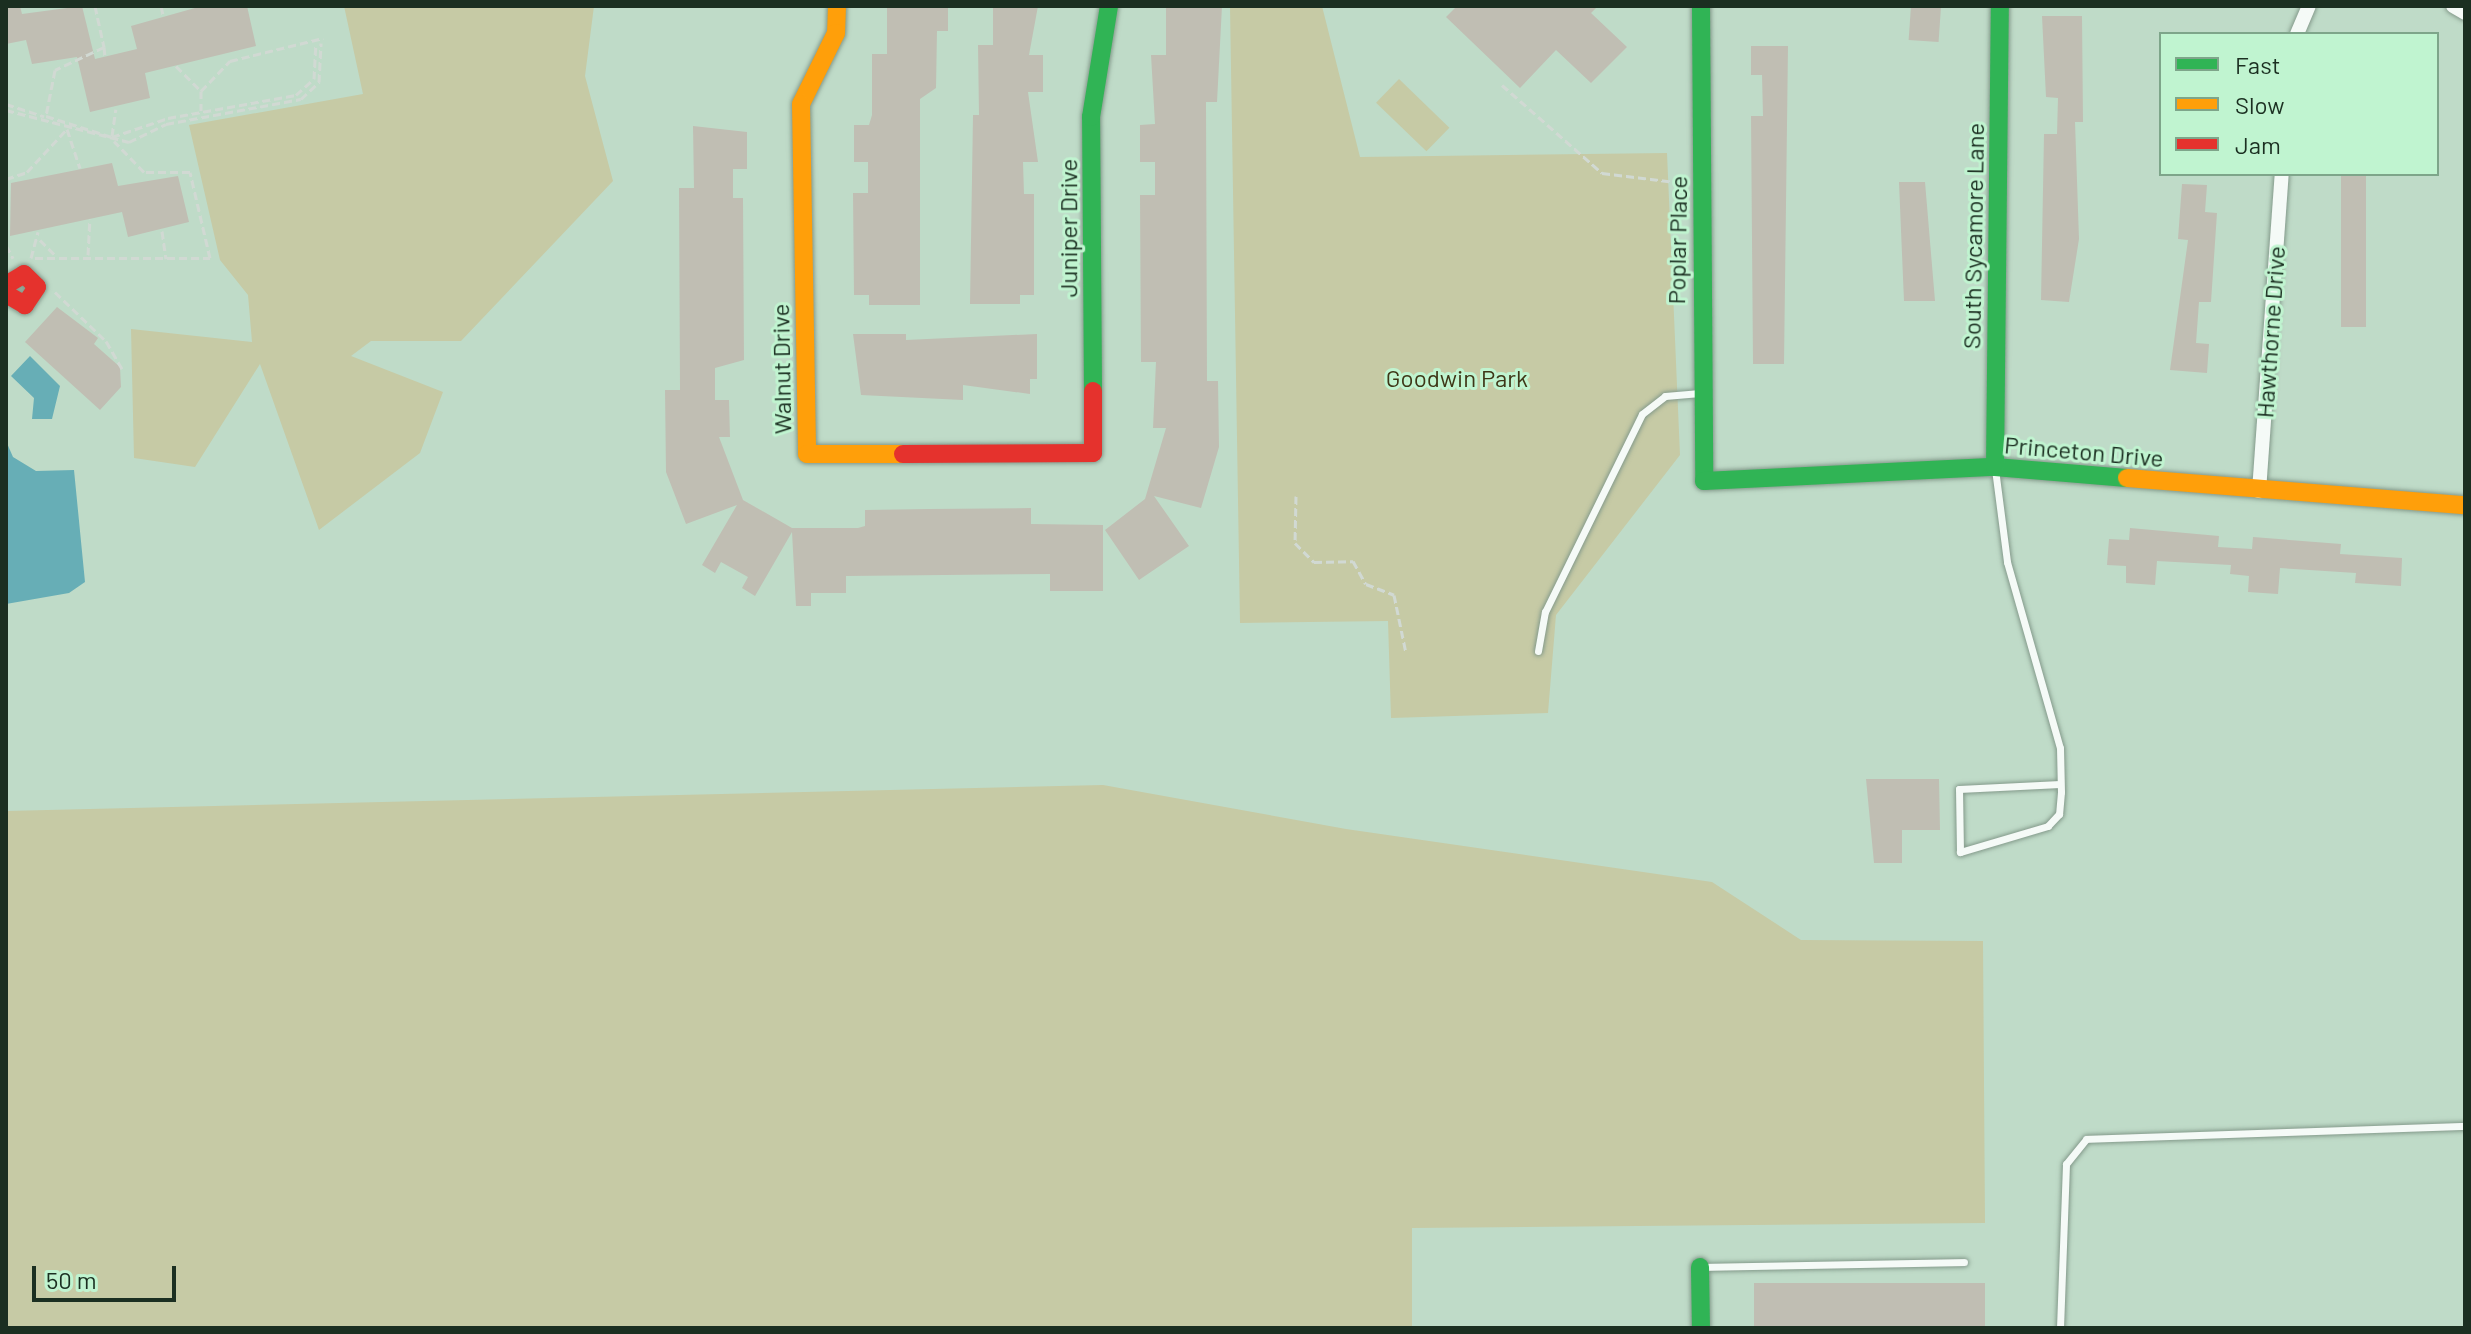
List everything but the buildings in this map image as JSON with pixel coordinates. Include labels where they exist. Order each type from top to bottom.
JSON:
[{"type":"street","name":"Walnut Drive","points":[[837,6],[836,33],[801,104],[807,454],[1093,453]]},
{"type":"street","name":"Juniper Drive","points":[[1093,453],[1091,117],[1109,6]]},
{"type":"street","name":"Poplar Place","points":[[1701,6],[1700,393],[1704,475]]},
{"type":"street","name":"South Sycamore Lane","points":[[1995,467],[2000,6]]},
{"type":"street","points":[[2298,32],[2309,6]]},
{"type":"street","points":[[2453,6],[2465,13]]},
{"type":"street","name":"Hawthorne Drive","points":[[2259,491],[2282,176]]},
{"type":"street","points":[[6,285],[19,274],[36,282],[33,301],[9,303]]},
{"type":"street","name":"Princeton Drive","points":[[1704,475],[1704,481],[1995,467],[2259,491],[2465,505]]},
{"type":"street","points":[[1700,1267],[1701,1328]]},
{"type":"lane","points":[[1538,651],[1545,612],[1642,414],[1665,396],[1700,393]]},
{"type":"lane","points":[[1995,467],[2007,562],[2060,748],[2060,784],[2055,822],[1960,852],[1959,789],[2060,784]]},
{"type":"lane","points":[[2060,1328],[2066,1164],[2086,1139],[2465,1126]]},
{"type":"lane","points":[[1700,1267],[1964,1262]]},
{"type":"path","points":[[95,6],[105,57]]},
{"type":"path","points":[[161,6],[163,15]]},
{"type":"path","points":[[6,110],[113,139],[201,112],[296,95],[314,79],[319,44],[323,38]]},
{"type":"path","points":[[201,112],[201,91],[230,61],[319,44]]},
{"type":"path","points":[[6,104],[46,116],[67,129],[113,139],[166,124],[301,99],[319,82],[319,44]]},
{"type":"path","points":[[46,116],[49,80],[66,66],[104,47]]},
{"type":"path","points":[[229,55],[230,61]]},
{"type":"path","points":[[65,59],[66,66]]},
{"type":"path","points":[[176,66],[201,91]]},
{"type":"path","points":[[1502,85],[1602,173],[1702,184]]},
{"type":"path","points":[[40,240],[33,258],[210,258],[190,172],[149,172],[130,164],[113,139],[116,109]]},
{"type":"path","points":[[67,129],[80,168]]},
{"type":"path","points":[[6,179],[24,173],[67,129]]},
{"type":"path","points":[[149,172],[150,179]]},
{"type":"path","points":[[24,173],[26,180]]},
{"type":"path","points":[[88,256],[90,219]]},
{"type":"path","points":[[162,231],[166,259]]},
{"type":"path","points":[[38,232],[40,240],[57,257]]},
{"type":"path","points":[[6,245],[13,258]]},
{"type":"path","points":[[55,291],[93,330],[122,369]]},
{"type":"path","points":[[1296,496],[1295,543],[1314,562],[1353,561],[1366,584],[1394,595],[1406,653]]},
{"type":"green space","points":[[344,6],[594,6],[585,76],[613,181],[461,341],[371,341],[351,356],[443,392],[420,453],[319,530],[260,364],[195,467],[134,458],[131,329],[252,342],[248,295],[220,260],[189,125],[363,94]]},
{"type":"green space","name":"Goodwin Park","points":[[1230,6],[1322,6],[1360,157],[1667,153],[1680,455],[1556,615],[1548,713],[1391,718],[1388,621],[1240,623]]},
{"type":"green space","points":[[1399,79],[1449,128],[1426,151],[1376,103]]},
{"type":"green space","points":[[1103,785],[1346,829],[1712,882],[1801,940],[1983,941],[1985,1223],[1412,1228],[1412,1328],[6,1328],[6,811]]},
{"type":"water","points":[[30,356],[60,386],[52,419],[32,419],[34,398],[11,376]]},
{"type":"water","points":[[6,441],[13,457],[36,471],[74,470],[85,582],[69,593],[6,604]]},
{"type":"traffic: fast","points":[[1093,391],[1091,117],[1109,6]]},
{"type":"traffic: fast","points":[[1701,6],[1704,481],[1995,467],[2127,478]]},
{"type":"traffic: fast","points":[[1995,467],[2000,6]]},
{"type":"traffic: fast","points":[[1700,1267],[1701,1328]]},
{"type":"traffic: slow","points":[[837,6],[836,33],[801,104],[807,454],[903,454]]},
{"type":"traffic: slow","points":[[2127,478],[2465,505]]},
{"type":"traffic: jam","points":[[6,285],[24,274],[37,287],[25,305],[6,294]]},
{"type":"traffic: jam","points":[[903,454],[1093,453],[1093,391]]}]
